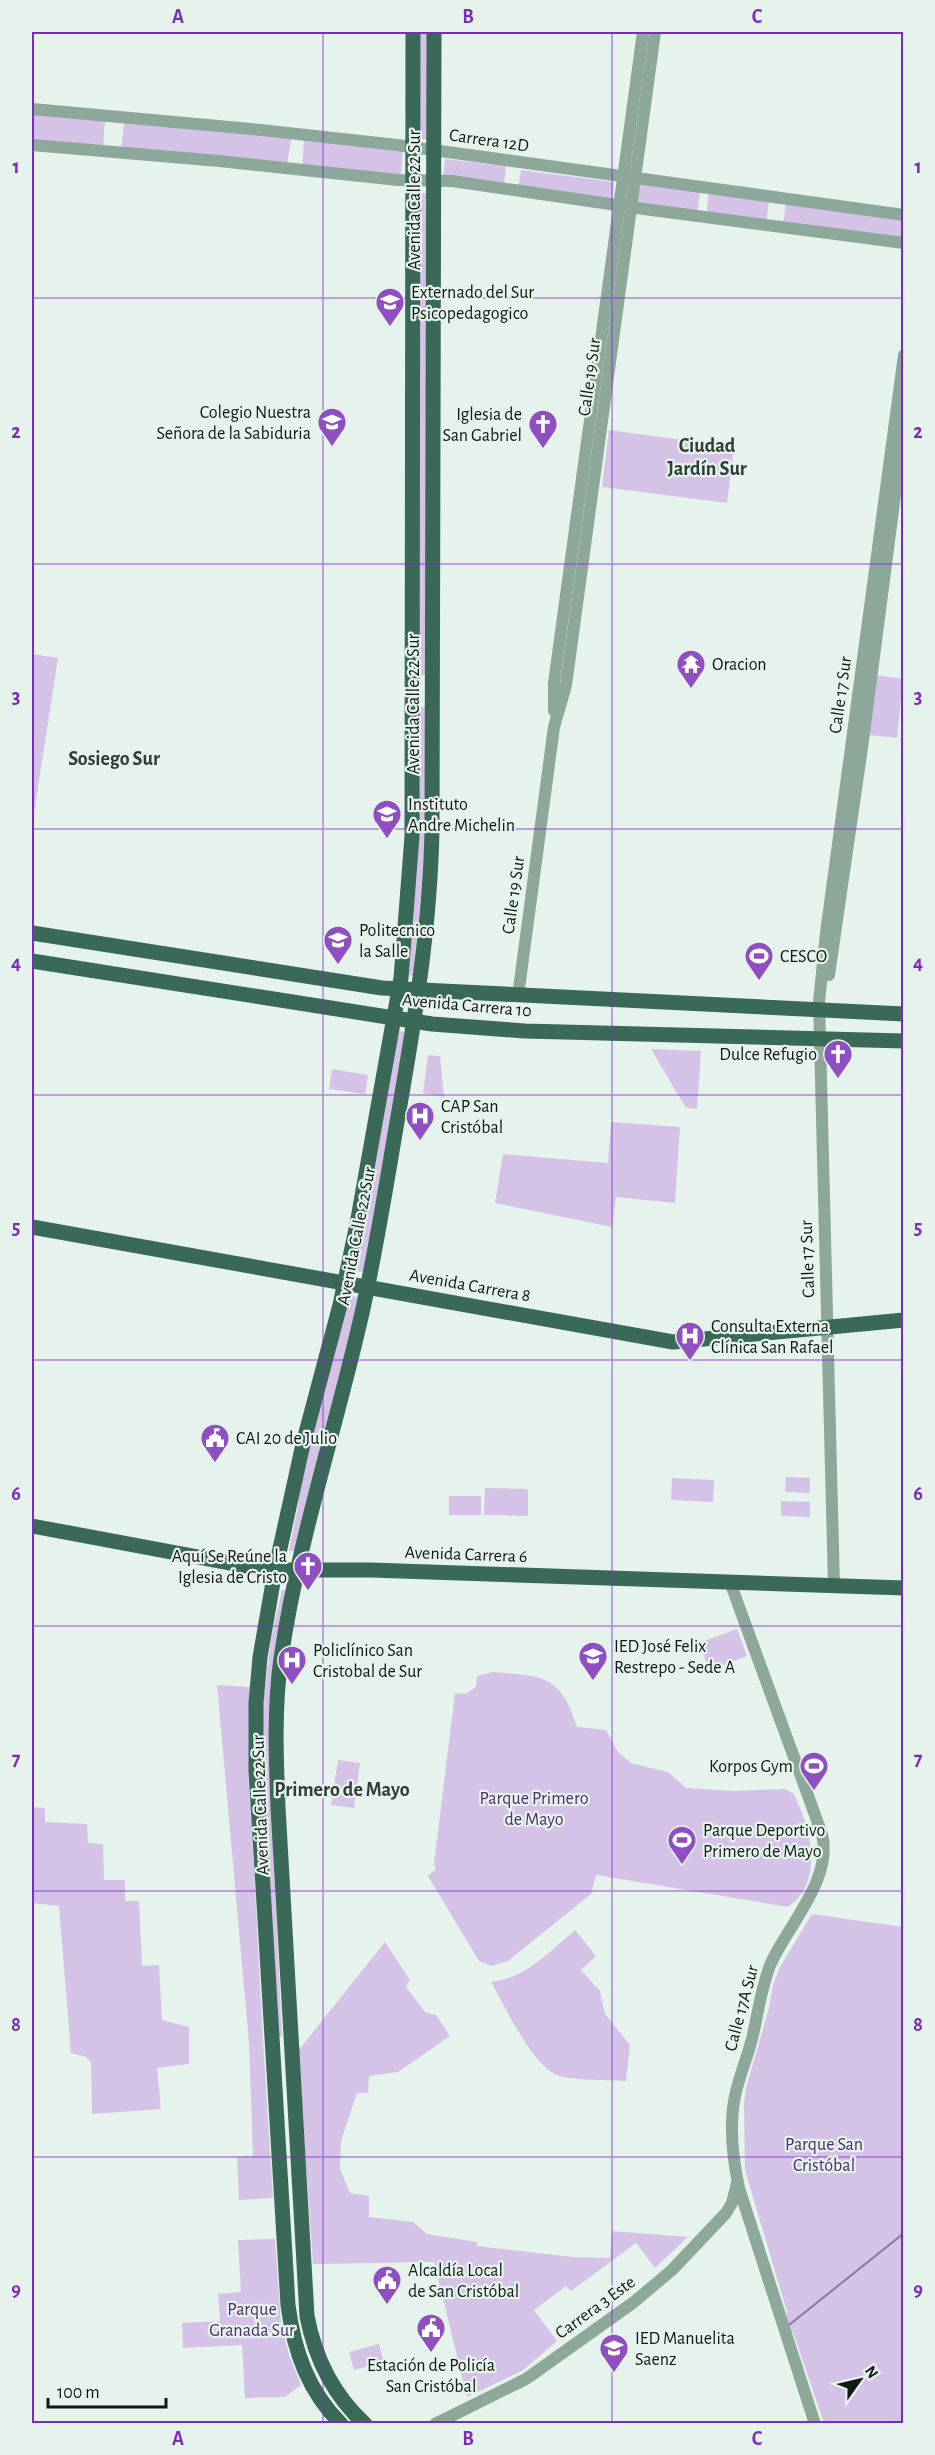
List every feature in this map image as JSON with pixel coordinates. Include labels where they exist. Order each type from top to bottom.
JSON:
[{"type":"main road","name":"Avenida Calle 22 Sur","points":[[341,2424],[322,2402],[300,2362],[293,2338],[288,2306],[256,1760],[257,1684],[275,1571],[303,1444],[345,1282],[399,989],[407,912],[412,836],[413,32]]},
{"type":"main road","name":"Avenida Calle 22 Sur","points":[[365,2424],[338,2394],[324,2372],[310,2332],[305,2301],[276,1749],[281,1659],[297,1571],[368,1286],[420,991],[429,903],[432,831],[434,32]]},
{"type":"main road","name":"Avenida Carrera 10","points":[[32,933],[420,991],[903,1014]]},
{"type":"main road","name":"Avenida Carrera 10","points":[[32,961],[415,1022],[525,1031],[903,1041]]},
{"type":"main road","name":"Avenida Carrera 8","points":[[32,1227],[673,1342],[903,1320]]},
{"type":"main road","name":"Avenida Carrera 6","points":[[32,1526],[275,1571],[371,1570],[903,1588]]},
{"type":"street","name":"Calle 19 Sur","points":[[629,178],[643,32]]},
{"type":"street","name":"Calle 19 Sur","points":[[518,996],[554,727],[566,685],[624,206],[655,32]]},
{"type":"street","name":"Carrera 12D","points":[[32,109],[251,129],[413,147],[903,215]]},
{"type":"street","points":[[32,146],[467,183],[903,243]]},
{"type":"street","name":"Calle 17 Sur","points":[[834,1586],[819,1039],[826,933],[903,356]]},
{"type":"street","name":"Calle 17 Sur","points":[[821,1010],[861,753],[903,426]]},
{"type":"street","name":"Calle 17A Sur","points":[[730,1582],[822,1834],[825,1853],[819,1877],[775,1955],[763,1987],[752,2041],[733,2106],[737,2179],[815,2424]]},
{"type":"street","name":"Carrera 3 Este","points":[[435,2424],[526,2379],[634,2302],[672,2270],[726,2213],[732,2203],[737,2179]]},
{"type":"street","points":[[726,2213],[740,2215],[750,2223]]},
{"type":"green space","points":[[419,32],[427,32],[427,139],[418,139]]},
{"type":"green space","points":[[32,114],[105,120],[103,149],[32,143]]},
{"type":"green space","points":[[124,123],[292,134],[287,165],[121,150]]},
{"type":"green space","points":[[304,141],[403,149],[401,176],[302,169]]},
{"type":"green space","points":[[445,159],[506,166],[504,185],[443,179]]},
{"type":"green space","points":[[521,170],[614,182],[612,201],[518,189]]},
{"type":"green space","points":[[640,183],[700,191],[697,215],[637,207]]},
{"type":"green space","points":[[709,192],[769,200],[766,224],[706,216]]},
{"type":"green space","points":[[419,193],[428,193],[427,675],[420,675],[418,611]]},
{"type":"green space","points":[[786,203],[903,221],[903,243],[783,224]]},
{"type":"green space","points":[[609,430],[734,447],[727,503],[602,487]]},
{"type":"green space","points":[[32,654],[58,658],[32,826]]},
{"type":"green space","points":[[876,675],[903,679],[897,738],[869,735]]},
{"type":"green space","points":[[418,707],[427,707],[425,856],[413,976],[407,975]]},
{"type":"green space","points":[[397,1031],[406,1032],[368,1273],[355,1271]]},
{"type":"green space","points":[[651,1049],[701,1051],[697,1109],[686,1108]]},
{"type":"green space","points":[[428,1055],[440,1056],[444,1097],[423,1093]]},
{"type":"green space","points":[[332,1069],[368,1075],[365,1094],[329,1089]]},
{"type":"green space","points":[[611,1122],[680,1127],[675,1203],[616,1197],[612,1227],[495,1203],[503,1154],[608,1163]]},
{"type":"green space","points":[[350,1296],[359,1297],[298,1551],[289,1551],[301,1476]]},
{"type":"green space","points":[[786,1477],[810,1478],[810,1493],[785,1492]]},
{"type":"green space","points":[[672,1478],[714,1480],[713,1502],[671,1500]]},
{"type":"green space","points":[[485,1488],[528,1489],[528,1516],[484,1515]]},
{"type":"green space","points":[[449,1496],[481,1496],[481,1515],[449,1515]]},
{"type":"green space","points":[[781,1501],[810,1502],[810,1517],[781,1516]]},
{"type":"green space","points":[[282,1590],[290,1590],[273,1847],[282,2036],[274,2037],[260,1729],[271,1639]]},
{"type":"green space","points":[[737,1629],[747,1656],[709,1670],[699,1643]]},
{"type":"green space","name":"Parque Primero de Mayo","points":[[493,1672],[537,1677],[547,1681],[564,1697],[577,1727],[606,1730],[618,1752],[631,1763],[668,1772],[686,1788],[733,1791],[784,1789],[793,1793],[805,1821],[811,1852],[811,1868],[800,1896],[788,1907],[596,1875],[591,1894],[508,1961],[491,1966],[479,1961],[428,1876],[436,1869],[434,1864],[455,1693],[465,1694],[476,1687],[477,1676]]},
{"type":"green space","points":[[217,1685],[250,1687],[250,1788],[273,2198],[239,2200],[237,2157],[253,2156],[249,2043]]},
{"type":"green space","points":[[338,1760],[360,1763],[354,1808],[331,1805]]},
{"type":"green space","points":[[32,1807],[45,1808],[45,1822],[87,1824],[88,1843],[103,1844],[104,1880],[125,1880],[125,1901],[139,1901],[142,1966],[159,1965],[162,2020],[189,2027],[189,2064],[157,2068],[161,2109],[92,2114],[91,2062],[86,2057],[71,2053],[59,1906],[32,1903]]},
{"type":"green space","name":"Parque San Cristóbal","points":[[812,1914],[903,1927],[903,2423],[824,2423],[793,2332],[789,2332],[786,2323],[787,2312],[745,2170],[744,2104],[746,2088],[769,2008],[773,1985],[780,1967]]},
{"type":"green space","points":[[575,1930],[596,1956],[581,1970],[600,1991],[605,2014],[630,2045],[626,2081],[572,2078],[557,2075],[548,2069],[529,2048],[491,1982],[504,1980],[526,1970]]},
{"type":"green space","points":[[385,1942],[410,1980],[406,1987],[425,2012],[436,2015],[450,2036],[398,2072],[369,2076],[368,2093],[357,2093],[341,2141],[340,2169],[350,2193],[369,2196],[369,2217],[413,2222],[427,2234],[477,2242],[477,2246],[572,2257],[610,2258],[612,2231],[688,2237],[655,2268],[636,2243],[571,2291],[566,2286],[534,2310],[557,2341],[522,2371],[467,2397],[434,2262],[313,2264],[298,2051]]},
{"type":"green space","name":"Parque Granada Sur","points":[[275,2239],[281,2323],[289,2355],[301,2385],[285,2397],[245,2398],[242,2345],[183,2348],[182,2323],[220,2321],[218,2294],[241,2292],[238,2240]]},
{"type":"green space","points":[[379,2344],[384,2362],[354,2370],[349,2352]]},
{"type":"waterway","points":[[789,2325],[904,2233]]},
{"type":"place","name":"Externado del Sur Psicopedagogico","points":[[390,328]]},
{"type":"place","name":"Colegio Nuestra Señora de la Sabiduria","points":[[332,448]]},
{"type":"place","name":"Iglesia de San Gabriel","points":[[543,450]]},
{"type":"place","name":"Oracion","points":[[691,690]]},
{"type":"place","name":"Instituto Andre Michelin","points":[[387,840]]},
{"type":"place","name":"Politecnico la Salle","points":[[338,966]]},
{"type":"place","name":"CESCO","points":[[759,982]]},
{"type":"place","name":"Dulce Refugio","points":[[838,1080]]},
{"type":"place","name":"CAP San Cristóbal","points":[[420,1142]]},
{"type":"place","name":"Consulta Externa Clínica San Rafael","points":[[690,1362]]},
{"type":"place","name":"CAI 20 de Julio","points":[[215,1464]]},
{"type":"place","name":"Aquí Se Reúne la Iglesia de Cristo","points":[[308,1592]]},
{"type":"place","name":"IED José Felix Restrepo - Sede A","points":[[593,1682]]},
{"type":"place","name":"Policlínico San Cristobal de Sur","points":[[292,1686]]},
{"type":"place","name":"Korpos Gym","points":[[814,1792]]},
{"type":"place","name":"Parque Deportivo Primero de Mayo","points":[[682,1866]]},
{"type":"place","name":"Alcaldía Local de San Cristóbal","points":[[387,2306]]},
{"type":"place","name":"Estación de Policía San Cristóbal","points":[[431,2354]]},
{"type":"place","name":"IED Manuelita Saenz","points":[[614,2374]]},
{"type":"district","name":"Ciudad Jardín Sur","points":[[707,456]]},
{"type":"district","name":"Sosiego Sur","points":[[114,758]]},
{"type":"district","name":"Primero de Mayo","points":[[342,1789]]}]
